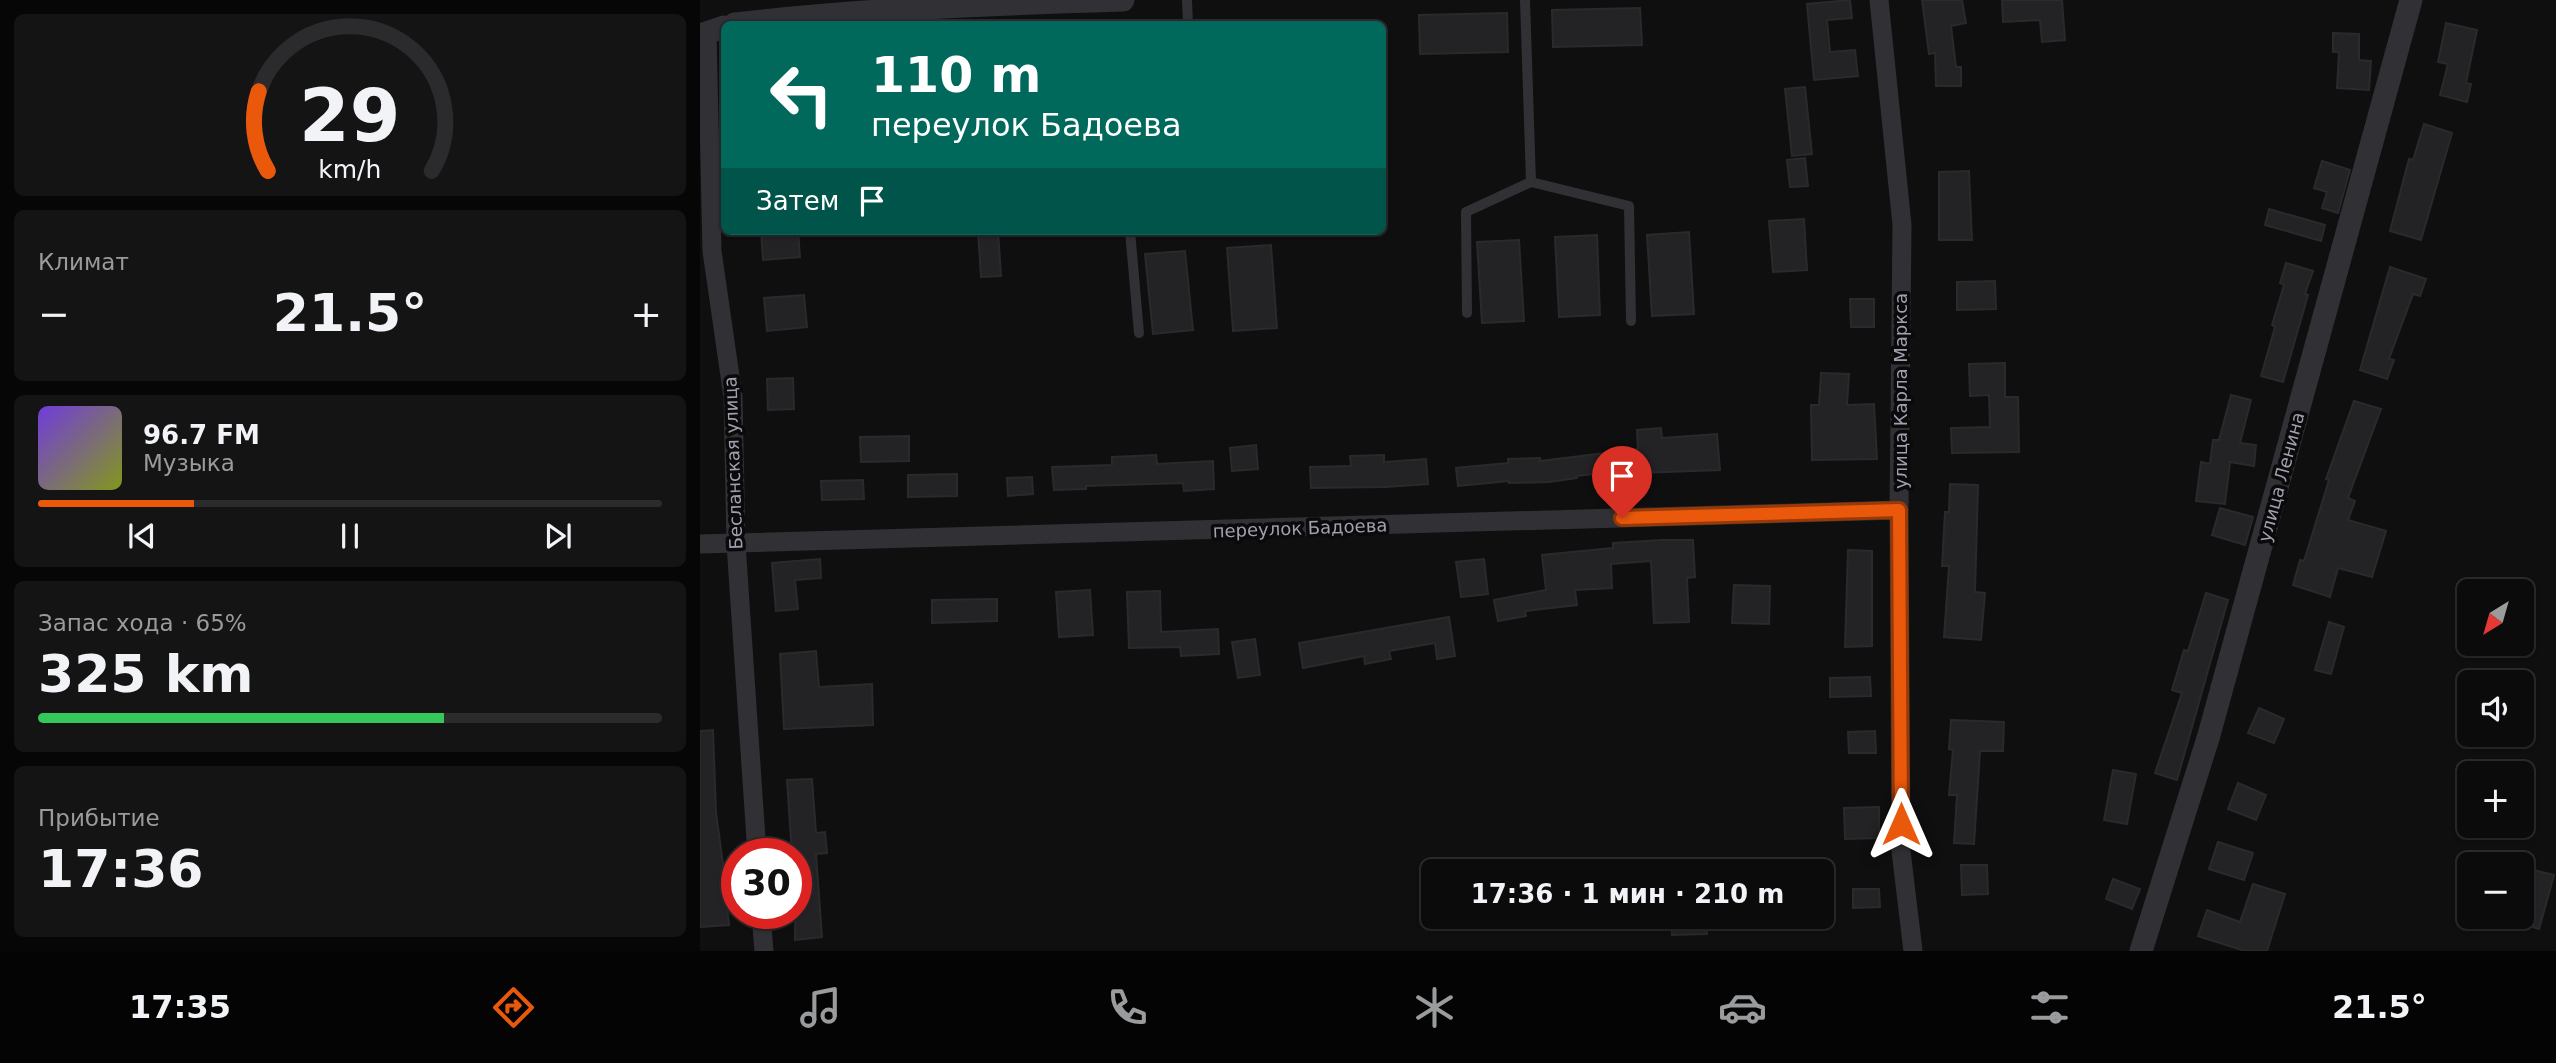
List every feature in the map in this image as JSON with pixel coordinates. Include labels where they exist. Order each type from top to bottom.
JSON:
[{"type":"street","points":[[763,21],[1037,1],[1123,0]]},
{"type":"street","name":"улица Карла Маркса","points":[[1879,0],[1902,225],[1899,510],[1902,851],[1913,951]]},
{"type":"street","name":"улица Ленина","points":[[2141,951],[2213,722],[2411,0]]},
{"type":"street","name":"Бесланская улица","points":[[710,31],[712,251],[733,397],[736,544],[756,838]]},
{"type":"street","name":"переулок Бадоева","points":[[700,544],[1899,510]]},
{"type":"street","points":[[762,929],[764,951]]},
{"type":"lane","points":[[1187,0],[1188,21]]},
{"type":"lane","points":[[1525,0],[1531,182]]},
{"type":"lane","points":[[1468,313],[1466,212],[1531,182],[1629,206],[1631,321]]},
{"type":"lane","points":[[1130,235],[1139,333]]},
{"type":"building","points":[[1850,0],[1852,18],[1827,20],[1830,52],[1855,50],[1858,76],[1814,80],[1807,4]]},
{"type":"building","points":[[1922,0],[1962,0],[1966,23],[1951,26],[1956,67],[1961,67],[1961,86],[1936,86],[1935,53],[1929,54]]},
{"type":"building","points":[[2002,0],[2062,0],[2065,40],[2042,42],[2040,20],[2003,22]]},
{"type":"building","points":[[1640,8],[1642,45],[1553,47],[1552,10]]},
{"type":"building","points":[[1507,13],[1508,52],[1420,54],[1419,15]]},
{"type":"building","points":[[2446,23],[2477,30],[2466,83],[2471,84],[2467,102],[2440,95],[2448,64],[2438,62]]},
{"type":"building","points":[[2333,33],[2359,34],[2359,60],[2371,61],[2369,90],[2337,88],[2339,52],[2333,52]]},
{"type":"building","points":[[1805,87],[1812,154],[1792,156],[1785,89]]},
{"type":"building","points":[[2424,124],[2452,133],[2421,240],[2390,231],[2409,159],[2413,160]]},
{"type":"building","points":[[1805,158],[1808,186],[1790,187],[1787,160]]},
{"type":"building","points":[[2322,161],[2350,170],[2338,213],[2322,208],[2327,192],[2314,188]]},
{"type":"building","points":[[1969,171],[1972,240],[1939,240],[1939,172]]},
{"type":"building","points":[[2269,209],[2325,225],[2321,241],[2265,225]]},
{"type":"building","points":[[1804,219],[1807,270],[1773,272],[1769,221]]},
{"type":"building","points":[[1689,232],[1694,314],[1652,316],[1647,235]]},
{"type":"building","points":[[761,235],[798,235],[800,257],[763,260]]},
{"type":"building","points":[[978,235],[998,235],[1001,276],[981,277]]},
{"type":"building","points":[[1597,235],[1600,315],[1559,317],[1555,237]]},
{"type":"building","points":[[1519,240],[1524,321],[1482,323],[1477,242]]},
{"type":"building","points":[[1271,245],[1277,328],[1233,331],[1227,248]]},
{"type":"building","points":[[1185,251],[1193,330],[1153,334],[1145,254]]},
{"type":"building","points":[[2286,263],[2313,271],[2283,382],[2261,376],[2275,327],[2272,325],[2284,285],[2280,283]]},
{"type":"building","points":[[2390,267],[2426,279],[2420,296],[2413,294],[2389,359],[2394,360],[2387,379],[2360,370]]},
{"type":"building","points":[[1995,281],[1996,309],[1957,310],[1957,282]]},
{"type":"building","points":[[804,295],[807,327],[767,331],[764,298]]},
{"type":"building","points":[[1850,299],[1874,299],[1874,327],[1851,327]]},
{"type":"building","points":[[2005,363],[2005,397],[2018,397],[2019,452],[1952,453],[1951,428],[1990,427],[1989,395],[1970,396],[1969,364]]},
{"type":"building","points":[[1821,373],[1849,374],[1847,405],[1874,404],[1877,459],[1812,460],[1811,405],[1819,405]]},
{"type":"building","points":[[793,378],[794,409],[768,410],[767,379]]},
{"type":"building","points":[[2231,395],[2251,400],[2240,443],[2256,445],[2254,466],[2230,462],[2225,504],[2196,501],[2201,462],[2210,464],[2213,440],[2219,440]]},
{"type":"building","points":[[2354,401],[2381,409],[2348,498],[2355,501],[2348,520],[2386,531],[2372,577],[2338,568],[2330,597],[2293,585],[2300,560],[2304,561],[2329,480],[2326,479]]},
{"type":"building","points":[[1661,428],[1662,438],[1717,434],[1720,470],[1639,473],[1639,469],[1549,482],[1509,481],[1458,486],[1456,468],[1508,463],[1508,459],[1540,458],[1540,461],[1638,449],[1637,430]]},
{"type":"building","points":[[909,436],[909,461],[861,462],[860,437]]},
{"type":"building","points":[[1256,445],[1258,469],[1232,471],[1230,448]]},
{"type":"building","points":[[1156,455],[1157,464],[1213,461],[1214,489],[1184,491],[1183,483],[1086,486],[1086,489],[1054,490],[1052,467],[1112,465],[1112,457]]},
{"type":"building","points":[[1384,455],[1384,462],[1426,459],[1428,484],[1311,488],[1310,467],[1351,466],[1350,456]]},
{"type":"building","points":[[957,474],[957,496],[908,497],[908,475]]},
{"type":"building","points":[[1032,477],[1033,494],[1008,496],[1007,478]]},
{"type":"building","points":[[863,480],[864,499],[822,500],[821,481]]},
{"type":"building","points":[[1950,484],[1978,485],[1975,592],[1985,593],[1981,640],[1944,637],[1949,566],[1942,566],[1945,512],[1949,512]]},
{"type":"building","points":[[2220,508],[2253,517],[2245,545],[2212,535]]},
{"type":"building","points":[[1693,540],[1695,577],[1687,578],[1689,622],[1654,623],[1651,561],[1611,564],[1612,588],[1575,590],[1577,605],[1525,611],[1526,616],[1498,621],[1494,600],[1546,590],[1542,555],[1613,548],[1613,543]]},
{"type":"building","points":[[1848,550],[1872,551],[1872,646],[1845,647]]},
{"type":"building","points":[[820,559],[821,578],[795,580],[798,609],[776,611],[772,563]]},
{"type":"building","points":[[1484,559],[1488,594],[1461,597],[1456,562]]},
{"type":"building","points":[[1734,585],[1770,586],[1769,624],[1732,623]]},
{"type":"building","points":[[1090,590],[1093,635],[1059,637],[1056,592]]},
{"type":"building","points":[[1160,591],[1161,632],[1218,629],[1219,654],[1181,656],[1180,647],[1129,648],[1127,592]]},
{"type":"building","points":[[2206,593],[2228,600],[2177,780],[2155,773],[2182,693],[2172,690],[2184,650],[2188,651]]},
{"type":"building","points":[[997,599],[997,621],[932,623],[932,600]]},
{"type":"building","points":[[1449,617],[1455,656],[1437,659],[1435,643],[1389,651],[1391,659],[1365,664],[1364,656],[1303,668],[1299,643]]},
{"type":"building","points":[[2329,622],[2344,627],[2331,674],[2315,670]]},
{"type":"building","points":[[1255,639],[1260,675],[1238,678],[1232,642]]},
{"type":"building","points":[[816,651],[819,687],[872,684],[873,725],[784,729],[780,654]]},
{"type":"building","points":[[1870,677],[1871,696],[1830,697],[1830,678]]},
{"type":"building","points":[[2259,708],[2284,719],[2274,743],[2248,733]]},
{"type":"building","points":[[1951,720],[2004,722],[2003,751],[1980,751],[1974,844],[1954,843],[1957,795],[1949,795],[1953,750],[1949,749]]},
{"type":"building","points":[[713,730],[716,813],[721,849],[721,926],[700,927],[700,731]]},
{"type":"building","points":[[1875,731],[1876,753],[1849,753],[1848,732]]},
{"type":"building","points":[[2113,770],[2136,774],[2127,824],[2104,820]]},
{"type":"building","points":[[812,779],[816,833],[825,832],[827,853],[816,854],[822,937],[795,940],[795,929],[812,929],[812,838],[791,838],[787,780]]},
{"type":"building","points":[[2238,783],[2266,795],[2256,820],[2228,809]]},
{"type":"building","points":[[1879,807],[1879,838],[1845,839],[1844,808]]},
{"type":"building","points":[[2218,842],[2253,853],[2244,880],[2209,869]]},
{"type":"building","points":[[1961,865],[1987,865],[1988,894],[1962,895]]},
{"type":"building","points":[[2534,870],[2554,875],[2539,929],[2534,928]]},
{"type":"building","points":[[2113,879],[2140,889],[2132,909],[2106,899]]},
{"type":"building","points":[[2253,884],[2285,894],[2267,951],[2245,951],[2198,936],[2207,910],[2240,922]]},
{"type":"building","points":[[1853,889],[1879,889],[1880,907],[1853,908]]},
{"type":"building","points":[[1672,929],[1707,929],[1707,934],[1672,935]]},
{"type":"route","points":[[1622,518],[1899,510],[1901,824]]}]
